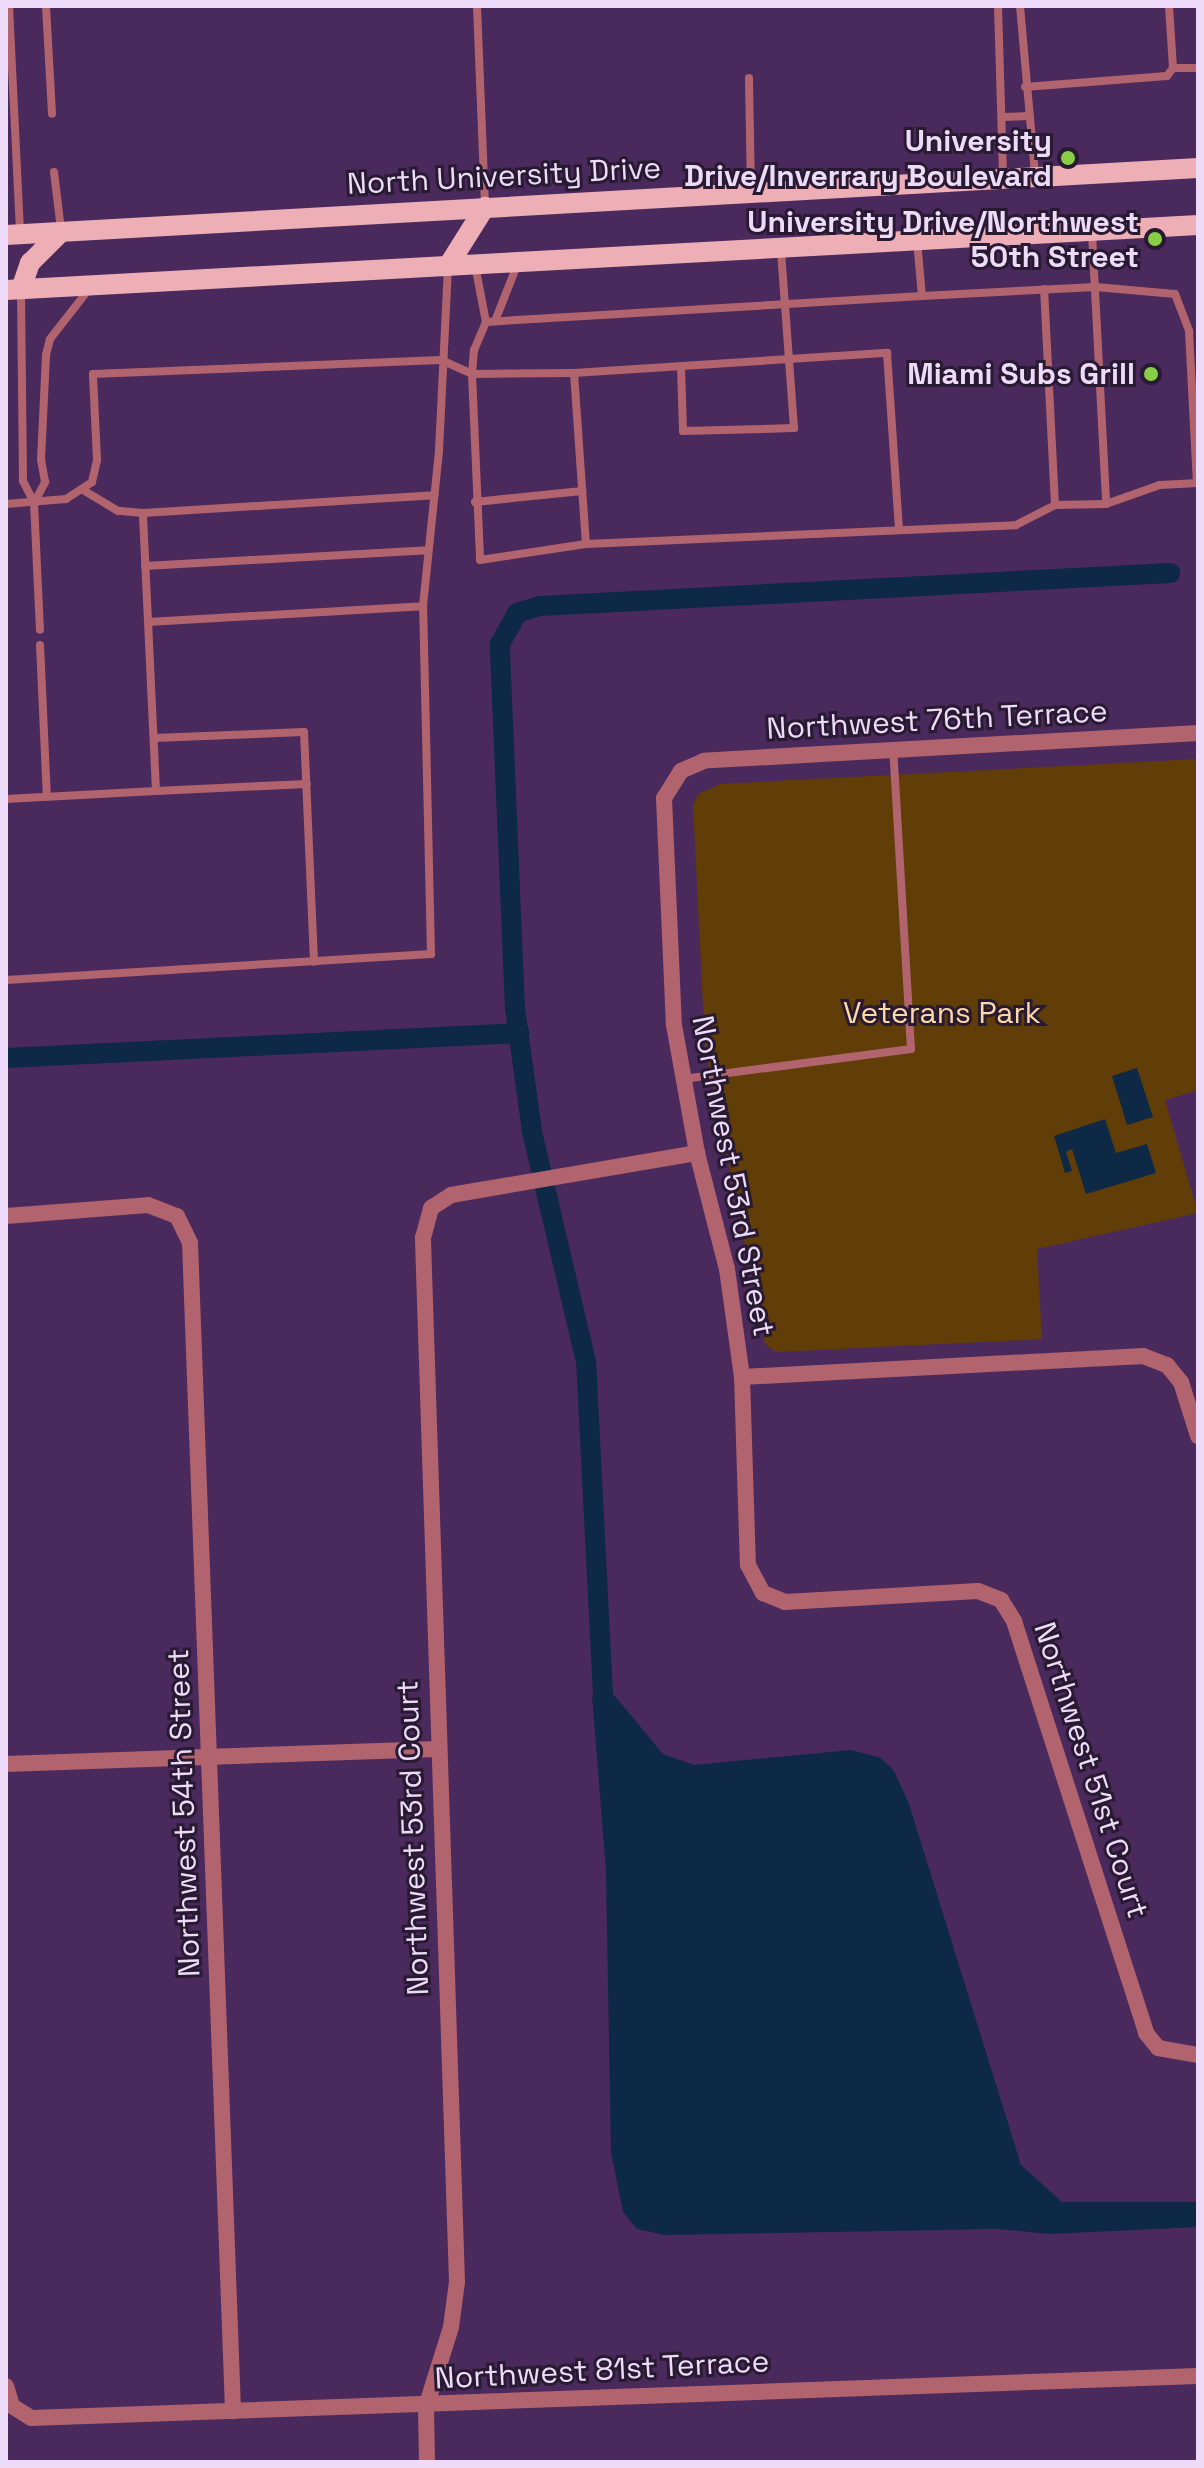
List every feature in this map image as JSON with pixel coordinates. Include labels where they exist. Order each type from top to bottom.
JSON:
[{"type":"main road","name":"North University Drive","points":[[13,234],[1003,176],[1198,168]]},
{"type":"main road","points":[[448,266],[485,207]]},
{"type":"main road","points":[[13,290],[1198,225]]},
{"type":"main road","points":[[13,290],[30,263],[61,232]]},
{"type":"street","name":"Northwest 76th Terrace","points":[[681,771],[704,761],[1198,733]]},
{"type":"street","name":"Northwest 53rd Street","points":[[681,771],[664,798],[674,1025],[697,1153],[727,1269],[742,1377],[748,1565],[763,1593]]},
{"type":"street","name":"Northwest 53rd Court","points":[[427,2462],[426,2407],[451,2327],[457,2282],[423,1238],[431,1208],[451,1195],[697,1153]]},
{"type":"street","name":"Northwest 54th Street","points":[[6,1216],[148,1205],[177,1216],[190,1243],[233,2411]]},
{"type":"street","points":[[742,1377],[1143,1356],[1167,1365],[1181,1382],[1198,1436]]},
{"type":"street","name":"Northwest 51st Court","points":[[763,1593],[785,1602],[978,1591],[1001,1600],[1014,1621],[1146,2033],[1158,2048],[1198,2055]]},
{"type":"street","points":[[6,1764],[438,1749]]},
{"type":"street","name":"Northwest 81st Terrace","points":[[6,2386],[12,2406],[31,2418],[426,2407],[467,2400],[1198,2376]]},
{"type":"lane","points":[[9,6],[13,234]]},
{"type":"lane","points":[[46,6],[52,114]]},
{"type":"lane","points":[[477,6],[485,207]]},
{"type":"lane","points":[[998,6],[1003,176]]},
{"type":"lane","points":[[1020,6],[1035,175]]},
{"type":"lane","points":[[1169,6],[1173,68]]},
{"type":"lane","points":[[1025,87],[1158,80],[1173,68],[1198,68]]},
{"type":"lane","points":[[749,78],[751,193]]},
{"type":"lane","points":[[1002,117],[1029,116]]},
{"type":"lane","points":[[54,172],[61,232]]},
{"type":"lane","points":[[1092,232],[1106,504]]},
{"type":"lane","points":[[917,240],[922,296]]},
{"type":"lane","points":[[681,366],[683,431],[794,428],[781,248]]},
{"type":"lane","points":[[490,322],[1044,289],[1096,287],[1175,294],[1189,331],[1198,483],[1160,485],[1106,504],[1055,505],[1016,525],[586,544],[480,560],[475,502],[474,350],[518,262]]},
{"type":"lane","points":[[474,264],[490,322]]},
{"type":"lane","points":[[6,980],[431,954],[423,606],[434,495],[448,266]]},
{"type":"lane","points":[[34,503],[45,482],[41,459],[50,339],[92,285]]},
{"type":"lane","points":[[1044,289],[1055,505]]},
{"type":"lane","points":[[13,290],[23,481],[34,503],[40,630]]},
{"type":"lane","points":[[85,491],[96,468],[93,374],[441,360],[472,374],[574,373],[887,353],[899,529]]},
{"type":"lane","points":[[574,373],[586,544]]},
{"type":"lane","points":[[6,504],[34,503],[85,491],[118,511],[143,513],[434,495]]},
{"type":"lane","points":[[475,502],[582,491]]},
{"type":"lane","points":[[143,513],[156,791]]},
{"type":"lane","points":[[145,566],[428,550]]},
{"type":"lane","points":[[148,622],[423,606]]},
{"type":"lane","points":[[40,645],[47,797]]},
{"type":"lane","points":[[154,738],[304,732],[314,962]]},
{"type":"lane","points":[[682,1079],[911,1049],[893,750]]},
{"type":"lane","points":[[6,799],[307,784]]},
{"type":"green space","name":"Veterans Park","points":[[1198,759],[1198,1090],[1165,1100],[1198,1213],[1037,1249],[1042,1339],[776,1352],[765,1344],[705,1048],[693,805],[698,794],[721,784]]},
{"type":"water","points":[[1137,1068],[1153,1117],[1127,1125],[1112,1076]]},
{"type":"water","points":[[1105,1119],[1116,1153],[1147,1144],[1156,1173],[1086,1194],[1072,1149],[1066,1152],[1072,1171],[1065,1173],[1054,1136]]},
{"type":"water","points":[[592,1695],[614,1695],[663,1754],[694,1765],[851,1750],[881,1758],[894,1771],[909,1804],[1021,2165],[1062,2202],[1198,2202],[1198,2227],[1049,2234],[997,2229],[664,2235],[637,2229],[623,2212],[611,2153],[606,1871]]},
{"type":"waterway","points":[[603,1695],[586,1362],[532,1131],[515,1009],[500,644],[517,613],[540,606],[1170,573]]},
{"type":"waterway","points":[[6,1058],[519,1033]]},
{"type":"place","name":"University Drive/Inverrary Boulevard","points":[[1068,158]]},
{"type":"place","name":"University Drive/Northwest 50th Street","points":[[1155,239]]},
{"type":"place","name":"Miami Subs Grill","points":[[1151,374]]}]
